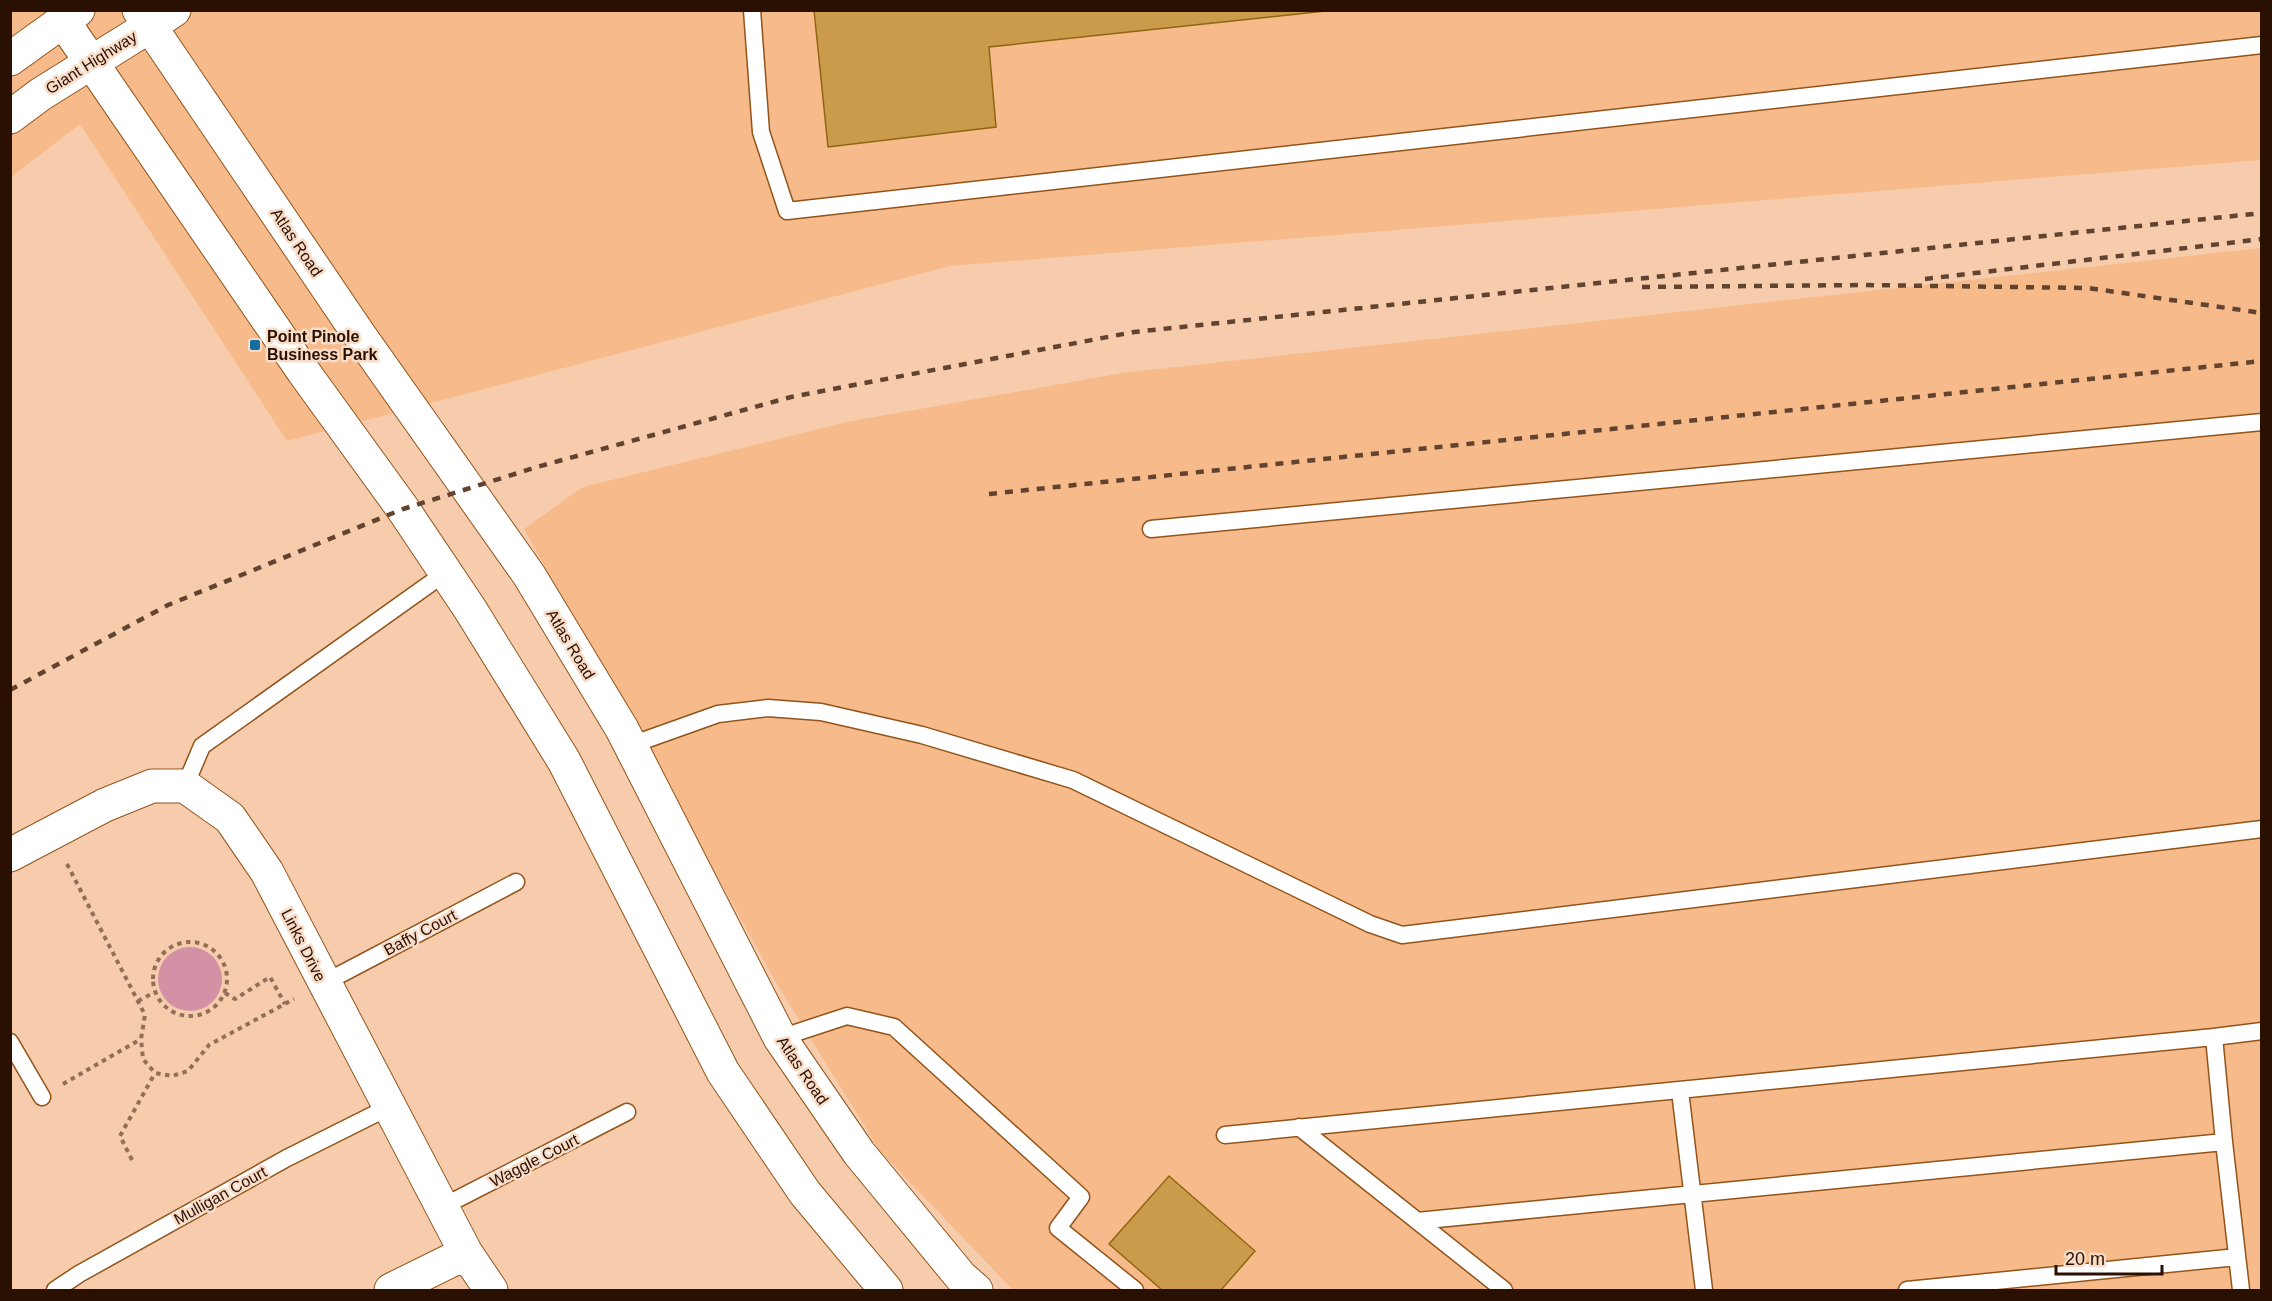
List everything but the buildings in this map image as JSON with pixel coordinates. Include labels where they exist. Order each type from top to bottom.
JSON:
[{"type":"street","points":[[10,59],[66,14],[91,62],[445,573],[564,761],[723,1072],[806,1193],[886,1290]]},
{"type":"street","name":"Giant Highway","points":[[10,117],[154,16]]},
{"type":"street","name":"Atlas Road","points":[[154,16],[358,333],[529,575],[631,745],[780,1038],[859,1153],[961,1277],[976,1290]]},
{"type":"street","points":[[10,855],[105,805],[152,786],[185,786]]},
{"type":"street","name":"Links Drive","points":[[185,786],[230,818],[267,872],[466,1253],[491,1290]]},
{"type":"street","points":[[391,1290],[466,1253]]},
{"type":"lane","points":[[752,10],[761,132],[786,212],[2262,45]]},
{"type":"lane","points":[[1151,529],[2262,422]]},
{"type":"lane","points":[[185,786],[202,746],[445,573]]},
{"type":"lane","points":[[631,745],[718,714],[768,708],[821,712],[921,735],[1073,780],[1370,924],[1402,935],[2262,829]]},
{"type":"lane","name":"Baffy Court","points":[[324,982],[516,882]]},
{"type":"lane","points":[[780,1038],[847,1016],[894,1027],[1081,1197],[1058,1228],[1135,1290]]},
{"type":"lane","points":[[1225,1136],[2262,1031]]},
{"type":"lane","points":[[2214,1037],[2241,1290]]},
{"type":"lane","points":[[10,1042],[42,1097]]},
{"type":"lane","points":[[1680,1091],[1704,1290]]},
{"type":"lane","name":"Mulligan Court","points":[[56,1290],[79,1274],[287,1158],[389,1107]]},
{"type":"lane","name":"Waggle Court","points":[[442,1207],[627,1113]]},
{"type":"lane","points":[[1299,1127],[1504,1290]]},
{"type":"lane","points":[[1417,1221],[2224,1142]]},
{"type":"lane","points":[[1907,1290],[2237,1257]]},
{"type":"path","points":[[52,833],[145,1016],[141,1039],[143,1059],[155,1073],[172,1076],[188,1071],[209,1045],[324,982]]},
{"type":"path","points":[[194,942],[207,946],[217,954],[225,968],[227,981],[225,993],[212,1009],[201,1015],[188,1017],[175,1014],[164,1007],[155,992],[152,979],[155,966],[161,955],[171,947],[194,942]]},
{"type":"path","points":[[225,993],[235,999],[270,977],[285,1004]]},
{"type":"path","points":[[138,1001],[155,992]]},
{"type":"path","points":[[42,1097],[141,1039]]},
{"type":"path","points":[[132,1160],[120,1136],[155,1073]]},
{"type":"shaded area","points":[[11,11],[2261,11],[2261,160],[950,266],[287,441],[80,124],[11,177]]},
{"type":"shaded area","points":[[2261,248],[2261,1290],[1013,1290],[880,1151],[777,984],[524,529],[583,487],[847,422],[1122,373]]},
{"type":"shaded area","points":[[190,947],[208,953],[216,961],[222,979],[216,997],[208,1005],[190,1011],[172,1005],[164,997],[158,979],[164,961],[172,953]]},
{"type":"railway","points":[[10,690],[168,605],[403,509],[537,467],[791,397],[1134,332],[2262,213]]},
{"type":"railway","points":[[1925,279],[2262,239]]},
{"type":"railway","points":[[1642,287],[1864,285],[2088,288],[2262,313]]},
{"type":"railway","points":[[989,494],[2262,361]]},
{"type":"place","name":"Point Pinole Business Park","points":[[255,345]]}]
